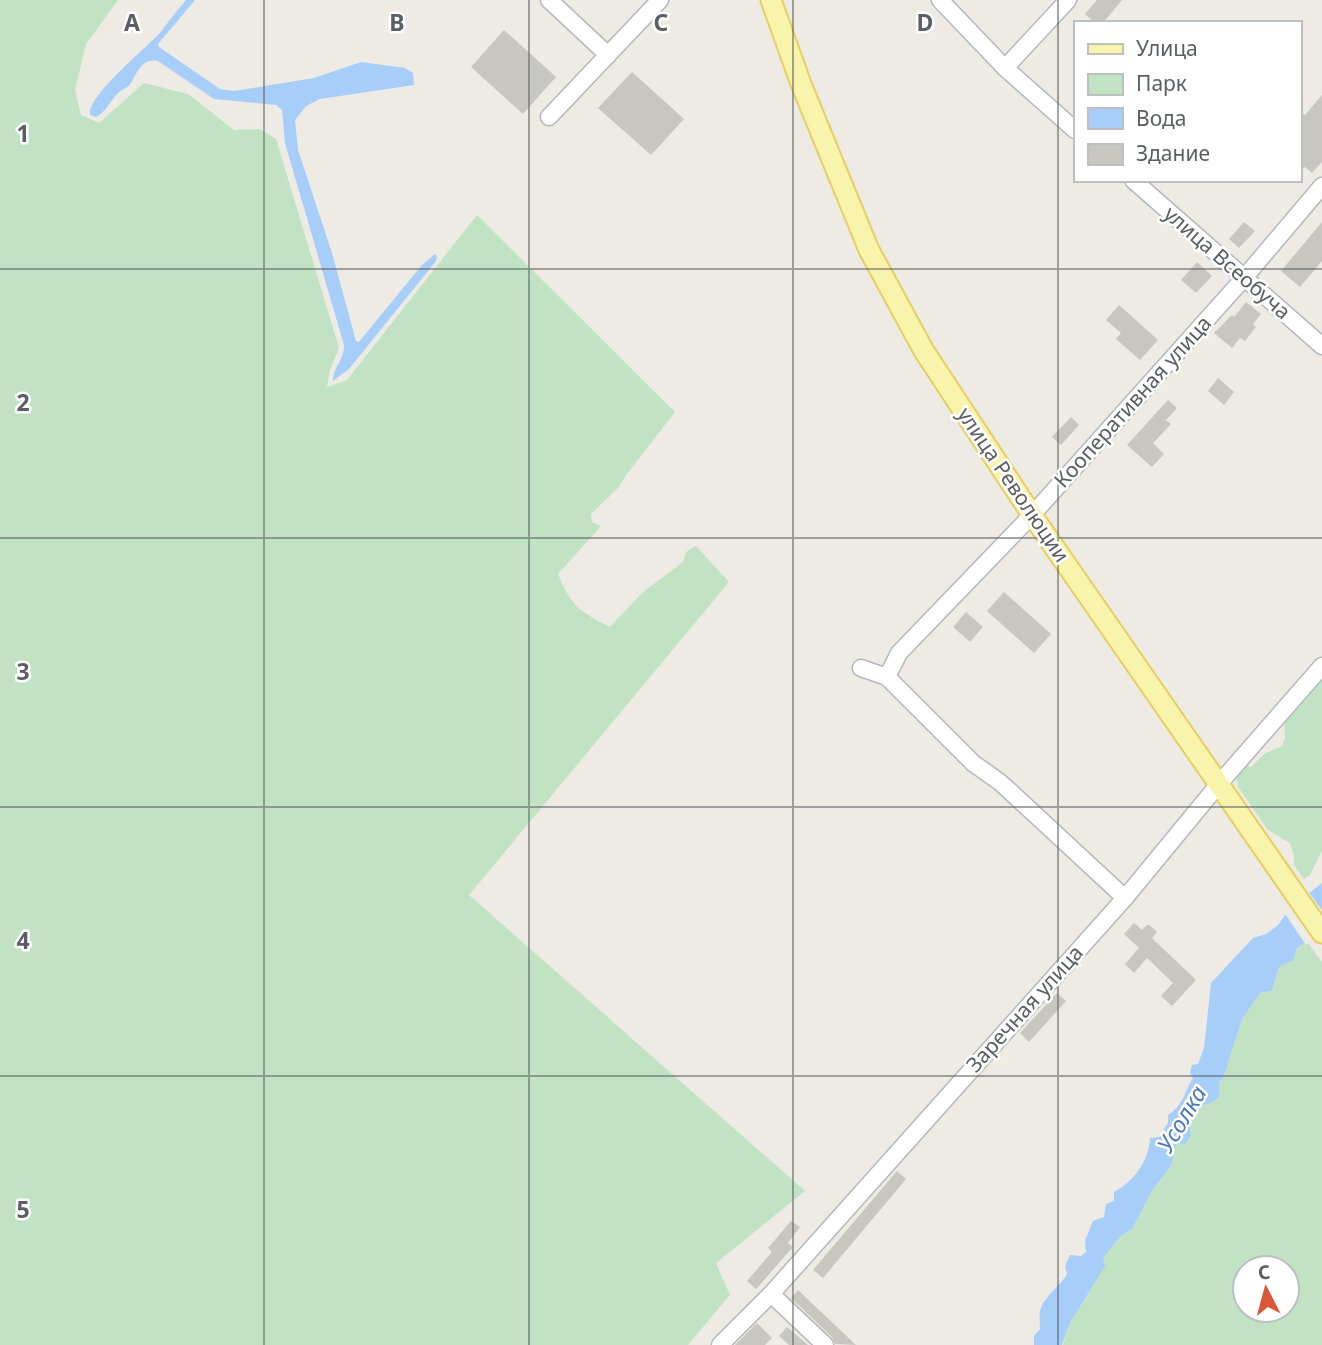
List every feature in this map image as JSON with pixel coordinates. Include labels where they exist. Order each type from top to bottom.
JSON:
[{"type":"main road","name":"улица Революции","points":[[771,0],[801,84],[869,250],[924,351],[1032,515],[1322,933]]},
{"type":"street","points":[[549,0],[608,55]]},
{"type":"street","points":[[549,117],[660,0]]},
{"type":"street","points":[[940,0],[1005,68],[1074,129]]},
{"type":"street","points":[[1005,68],[1068,0]]},
{"type":"street","name":"улица Всеобуча","points":[[1135,182],[1322,346]]},
{"type":"street","name":"Кооперативная улица","points":[[887,677],[899,653],[1032,515],[1244,278],[1322,186]]},
{"type":"street","name":"Заречная улица","points":[[720,1345],[771,1294],[1125,898],[1218,785],[1322,666]]},
{"type":"street","points":[[861,668],[887,677],[973,763],[1001,783],[1125,898]]},
{"type":"street","points":[[771,1294],[825,1345]]},
{"type":"green space","points":[[0,0],[118,0],[86,44],[75,90],[81,115],[99,123],[144,83],[188,94],[234,130],[260,129],[276,139],[339,348],[330,370],[327,387],[347,380],[477,215],[675,412],[619,487],[591,514],[592,522],[601,526],[558,574],[567,594],[577,607],[610,627],[643,592],[683,562],[686,552],[696,546],[729,582],[469,895],[805,1191],[716,1263],[730,1295],[688,1345],[0,1345]]},
{"type":"green space","points":[[1322,673],[1322,851],[1310,875],[1304,879],[1294,865],[1290,843],[1268,830],[1238,787],[1236,770],[1245,765],[1251,767],[1264,754],[1282,746],[1285,739],[1284,719]]},
{"type":"green space","points":[[1306,940],[1322,962],[1322,1345],[1063,1345],[1070,1323],[1097,1279],[1103,1258],[1121,1236],[1132,1229],[1152,1191],[1172,1164],[1177,1144],[1191,1136],[1189,1123],[1203,1104],[1213,1102],[1241,1019],[1260,993],[1272,991],[1279,967],[1291,958]]},
{"type":"water","points":[[186,0],[195,0],[158,44],[159,47],[220,89],[234,91],[314,78],[361,62],[405,68],[413,73],[414,85],[320,99],[306,106],[295,120],[298,150],[332,253],[356,341],[359,342],[422,265],[435,254],[437,256],[436,261],[349,369],[333,381],[344,345],[285,143],[282,110],[276,105],[214,99],[158,61],[148,61],[141,66],[130,85],[118,93],[103,112],[96,117],[90,115],[98,96],[107,85],[159,34]]},
{"type":"water","name":"Усолка","points":[[1322,883],[1322,926],[1297,949],[1293,960],[1279,967],[1272,991],[1260,993],[1242,1019],[1219,1083],[1220,1095],[1213,1102],[1203,1105],[1189,1123],[1191,1136],[1185,1144],[1177,1144],[1172,1164],[1152,1191],[1132,1229],[1121,1236],[1103,1258],[1105,1266],[1070,1323],[1062,1345],[1034,1345],[1034,1336],[1040,1329],[1042,1306],[1067,1274],[1065,1266],[1070,1255],[1081,1256],[1086,1252],[1085,1241],[1093,1221],[1104,1217],[1106,1204],[1114,1201],[1114,1192],[1139,1170],[1147,1155],[1150,1138],[1159,1137],[1168,1123],[1168,1115],[1181,1103],[1193,1078],[1190,1073],[1192,1065],[1198,1064],[1204,1048],[1211,983],[1253,938],[1266,934],[1278,925],[1290,908]]},
{"type":"pier","points":[[1308,891],[1322,910],[1322,931],[1306,945],[1283,911]]},
{"type":"building","points":[[1097,0],[1122,0],[1105,21],[1093,21],[1085,14]]},
{"type":"building","points":[[504,30],[556,77],[523,114],[471,67]]},
{"type":"building","points":[[632,72],[684,119],[651,155],[598,108]]},
{"type":"building","points":[[1322,95],[1322,162],[1312,173],[1305,167],[1301,171],[1301,112],[1305,115]]},
{"type":"building","points":[[1244,222],[1255,231],[1239,248],[1229,239]]},
{"type":"building","points":[[1322,222],[1322,261],[1300,287],[1281,271]]},
{"type":"building","points":[[1197,262],[1212,276],[1196,293],[1181,280]]},
{"type":"building","points":[[1246,302],[1261,314],[1253,324],[1256,327],[1245,341],[1240,338],[1232,348],[1214,333],[1232,315],[1234,317]]},
{"type":"building","points":[[1119,305],[1158,340],[1140,360],[1116,339],[1121,333],[1106,320]]},
{"type":"building","points":[[1218,378],[1234,392],[1224,405],[1208,391]]},
{"type":"building","points":[[1168,400],[1177,408],[1166,420],[1171,424],[1153,443],[1164,454],[1152,467],[1127,445]]},
{"type":"building","points":[[1071,417],[1079,425],[1061,445],[1052,437]]},
{"type":"building","points":[[1004,592],[1051,634],[1034,653],[987,611]]},
{"type":"building","points":[[966,612],[983,627],[970,642],[953,627]]},
{"type":"building","points":[[1134,923],[1142,930],[1148,924],[1157,932],[1152,938],[1196,980],[1172,1006],[1161,996],[1173,983],[1147,958],[1134,973],[1125,964],[1139,948],[1124,934]]},
{"type":"building","points":[[1057,993],[1066,1001],[1029,1042],[1020,1033]]},
{"type":"building","points":[[897,1171],[906,1179],[823,1278],[813,1270]]},
{"type":"building","points":[[791,1221],[800,1227],[788,1243],[793,1247],[756,1289],[747,1281],[772,1252],[768,1248]]},
{"type":"building","points":[[798,1290],[856,1345],[835,1344],[832,1337],[791,1298]]},
{"type":"building","points":[[757,1323],[772,1338],[765,1345],[735,1345]]},
{"type":"building","points":[[787,1327],[808,1345],[789,1345],[779,1336]]}]
